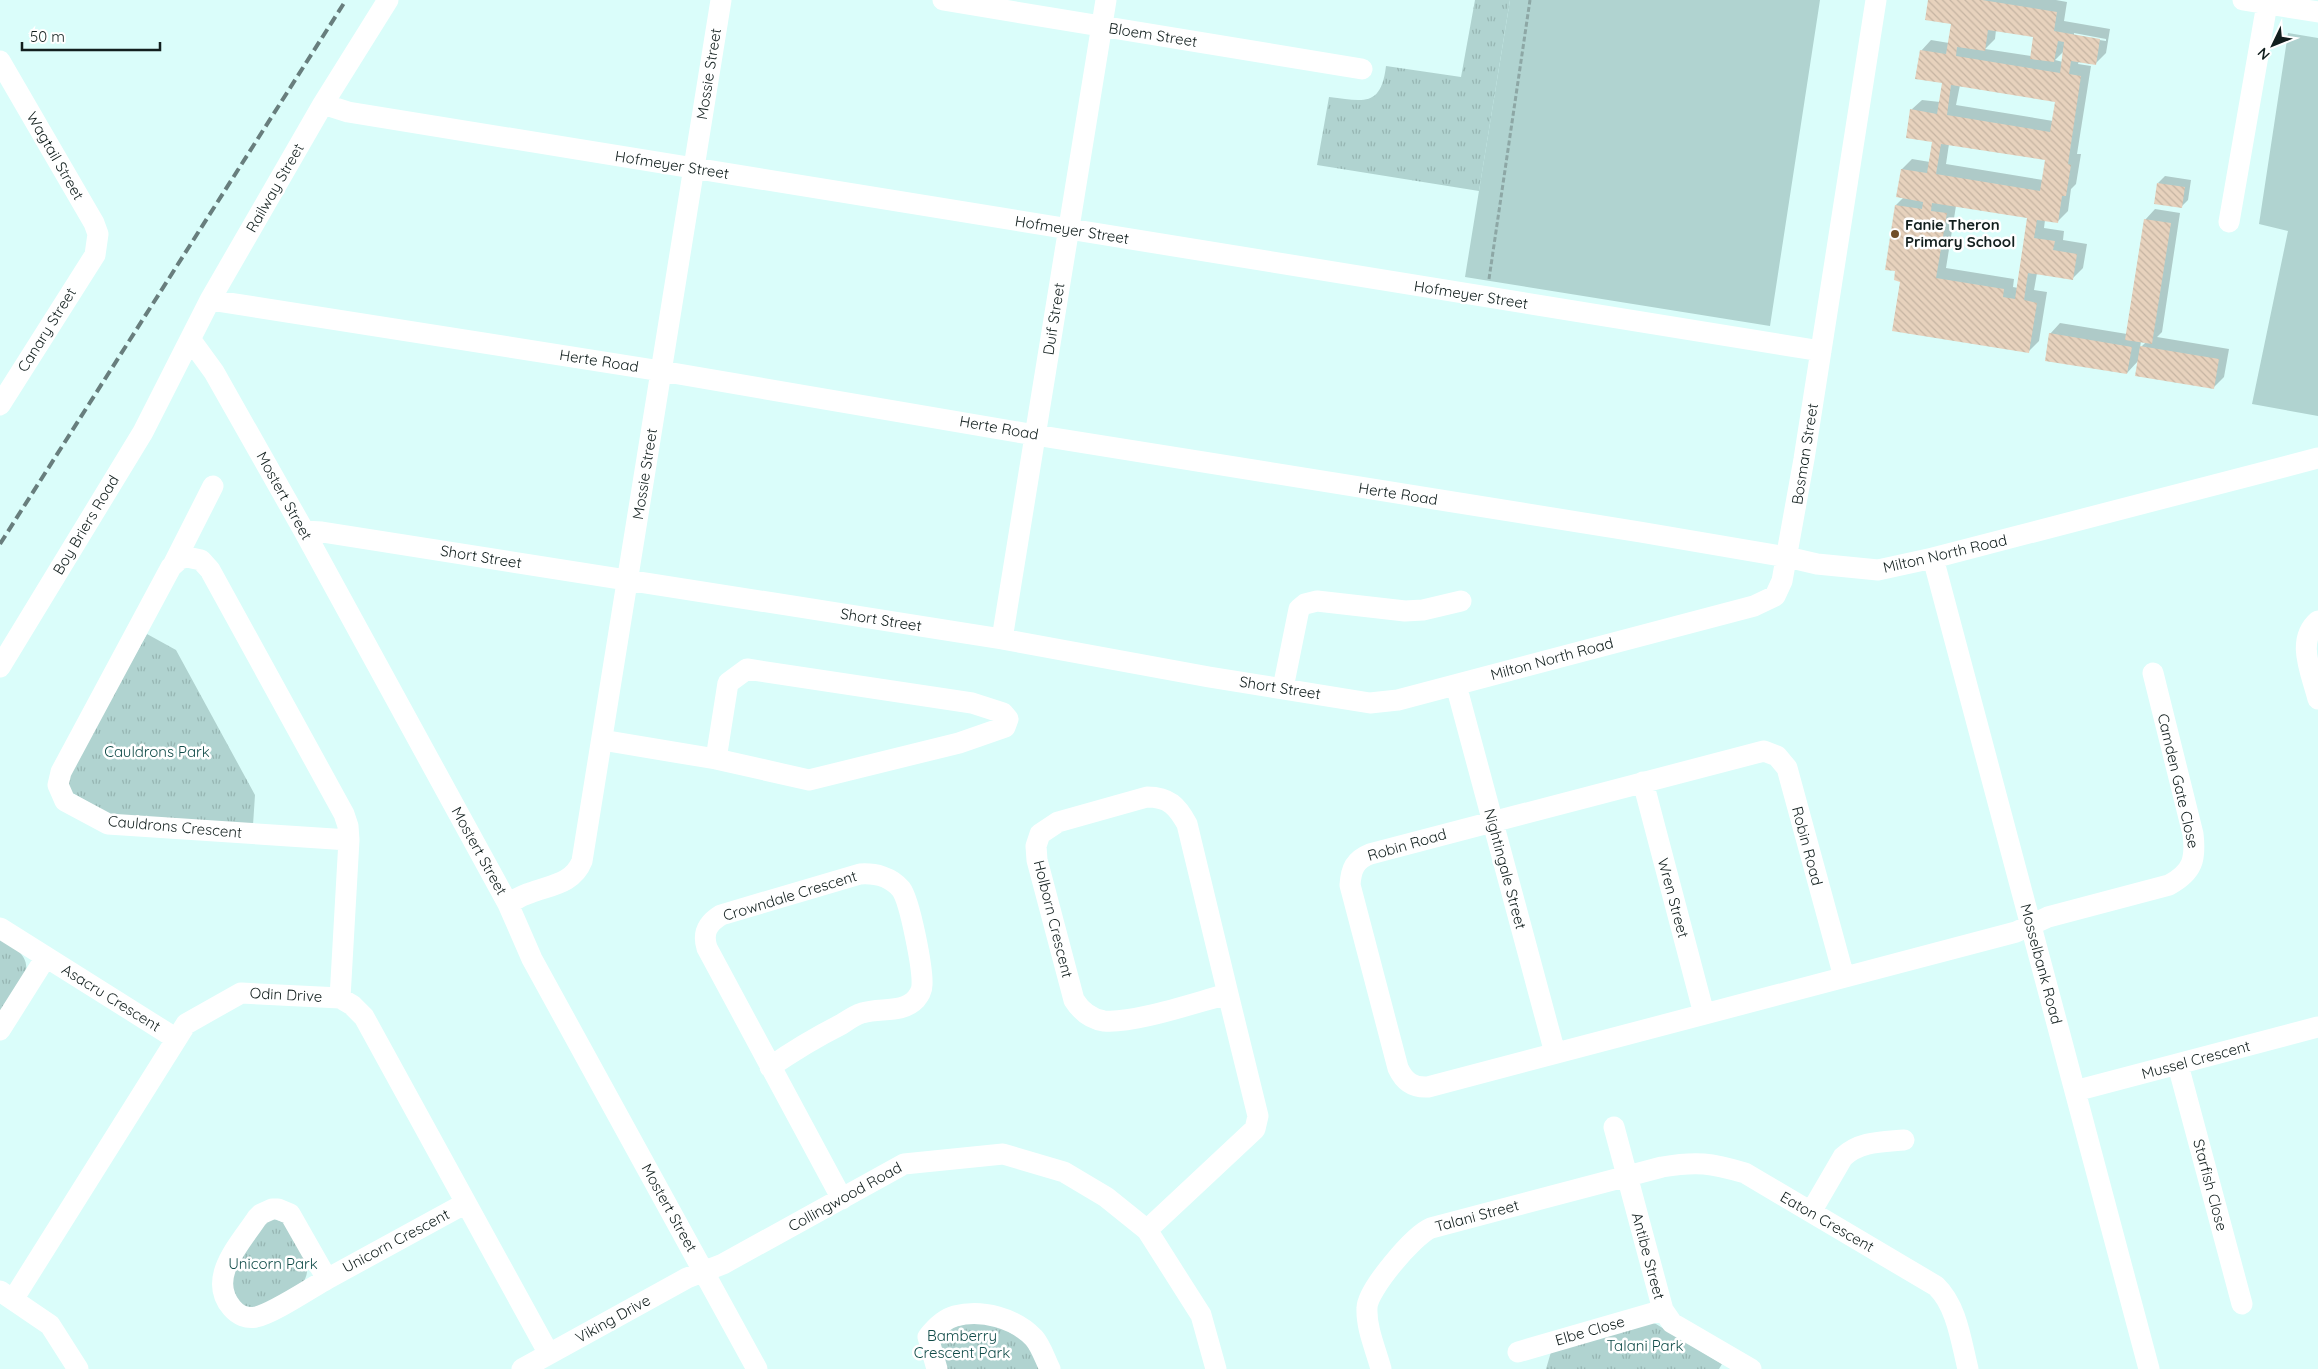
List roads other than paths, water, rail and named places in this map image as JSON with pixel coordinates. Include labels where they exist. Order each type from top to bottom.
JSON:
[{"type":"street","name":"Railway Street","points":[[169,381],[210,300],[323,104],[388,0]]},
{"type":"street","name":"Mossie Street","points":[[508,904],[528,893],[566,881],[579,868],[602,740],[721,0]]},
{"type":"street","name":"Bloem Street","points":[[943,0],[1362,69]]},
{"type":"street","name":"Duif Street","points":[[1002,639],[1106,0]]},
{"type":"street","name":"Bosman Street","points":[[1787,556],[1876,0]]},
{"type":"street","points":[[2243,0],[2318,12]]},
{"type":"street","points":[[2229,222],[2267,4]]},
{"type":"street","name":"Wagtail Street","points":[[0,61],[94,223],[98,234],[94,255]]},
{"type":"street","name":"Hofmeyer Street","points":[[323,104],[348,112],[1821,351]]},
{"type":"street","name":"Canary Street","points":[[0,405],[94,255]]},
{"type":"street","name":"Herte Road","points":[[210,300],[661,371],[1035,435],[1787,556]]},
{"type":"street","name":"Mostert Street","points":[[190,339],[214,372],[304,531],[508,904],[532,959],[757,1369]]},
{"type":"street","name":"Boy Briers Road","points":[[0,667],[143,432],[169,381]]},
{"type":"street","name":"Milton North Road","points":[[1456,685],[1754,606],[1769,600],[1779,591],[1787,556],[1817,564],[1878,570],[1933,558],[2318,458]]},
{"type":"street","name":"Cauldrons Crescent","points":[[213,486],[174,563],[61,772],[58,785],[62,797],[70,805],[108,824],[349,840]]},
{"type":"street","name":"Short Street","points":[[304,531],[322,532],[1002,639],[1209,677],[1370,702],[1398,700],[1456,685]]},
{"type":"street","points":[[174,563],[187,557],[194,558],[201,560],[210,570],[344,814],[348,826],[349,840],[340,998]]},
{"type":"street","name":"Mosselbank Road","points":[[1933,558],[2149,1369]]},
{"type":"street","points":[[1283,688],[1299,610],[1305,604],[1317,601],[1405,611],[1423,610],[1461,601]]},
{"type":"street","points":[[2318,621],[2310,631],[2305,646],[2318,699]]},
{"type":"street","points":[[602,740],[716,759],[809,780],[959,743],[1005,727],[1008,719],[1003,713],[972,703],[747,669],[728,683],[716,759]]},
{"type":"street","name":"Camden Gate Close","points":[[2030,925],[2048,917],[2169,885],[2178,880],[2192,863],[2195,854],[2193,834],[2152,672]]},
{"type":"street","name":"Nightingale Street","points":[[1456,685],[1555,1054]]},
{"type":"street","name":"Robin Road","points":[[1844,977],[1787,768],[1772,753],[1755,752],[1370,854],[1357,862],[1351,872],[1350,885],[1398,1068],[1402,1076],[1413,1086],[1428,1087],[1555,1054],[2016,932],[2030,925]]},
{"type":"street","name":"Wren Street","points":[[1643,782],[1704,1014]]},
{"type":"street","name":"Holborn Crescent","points":[[1147,1230],[1254,1129],[1258,1116],[1187,824],[1176,805],[1163,799],[1147,797],[1058,822],[1040,834],[1036,846],[1037,860],[1068,982],[1074,1000],[1088,1016],[1103,1020],[1122,1021],[1228,994]]},
{"type":"street","name":"Crowndale Crescent","points":[[770,1067],[808,1041],[862,1013],[899,1008],[911,1004],[920,993],[923,987],[921,969],[906,902],[900,889],[887,878],[870,873],[860,874],[721,915],[709,924],[704,939],[770,1067],[842,1199]]},
{"type":"street","name":"Asacru Crescent","points":[[0,928],[175,1038]]},
{"type":"street","name":"Asacru Crescent","points":[[0,1030],[46,957]]},
{"type":"street","name":"Odin Drive","points":[[78,1369],[50,1325],[7,1295],[175,1038],[193,1018],[241,993],[340,998],[352,1005],[364,1017],[549,1354]]},
{"type":"street","name":"Mussel Crescent","points":[[2075,1091],[2318,1027]]},
{"type":"street","name":"Starfish Close","points":[[2178,1065],[2242,1304]]},
{"type":"street","name":"Antibe Street","points":[[1614,1127],[1662,1310],[1679,1327],[1751,1369]]},
{"type":"street","points":[[1811,1212],[1843,1157],[1850,1150],[1864,1144],[1904,1140]]},
{"type":"street","name":"Collingwood Road","points":[[704,1272],[723,1264],[904,1164],[1003,1154],[1064,1172],[1106,1197],[1147,1230],[1201,1315],[1216,1369]]},
{"type":"street","name":"Eaton Crescent","points":[[1627,1177],[1685,1163],[1714,1164],[1745,1173],[1928,1280],[1943,1293],[1952,1309],[1968,1369]]},
{"type":"street","name":"Talani Street","points":[[1381,1369],[1368,1317],[1367,1302],[1374,1290],[1420,1234],[1431,1228],[1627,1177]]},
{"type":"street","name":"Unicorn Crescent","points":[[327,1278],[290,1214],[278,1209],[272,1209],[257,1218],[225,1269],[221,1284],[222,1292],[230,1305],[241,1315],[249,1317],[263,1314],[466,1203]]},
{"type":"street","name":"Viking Drive","points":[[522,1369],[687,1278],[704,1272]]},
{"type":"street","name":"Elbe Close","points":[[1518,1352],[1662,1310]]},
{"type":"street","points":[[937,1369],[928,1337],[937,1326],[954,1316],[983,1312],[1017,1324],[1025,1330],[1035,1339],[1050,1369]]},
{"type":"railway","points":[[0,544],[346,0]]},
{"type":"place","name":"Fanie Theron Primary School","points":[[1895,234]]},
{"type":"park label","name":"Cauldrons Park","points":[[157,752]]},
{"type":"park label","name":"Unicorn Park","points":[[273,1264]]},
{"type":"park label","name":"Bamberry Crescent Park","points":[[962,1344]]},
{"type":"park label","name":"Talani Park","points":[[1645,1346]]}]
